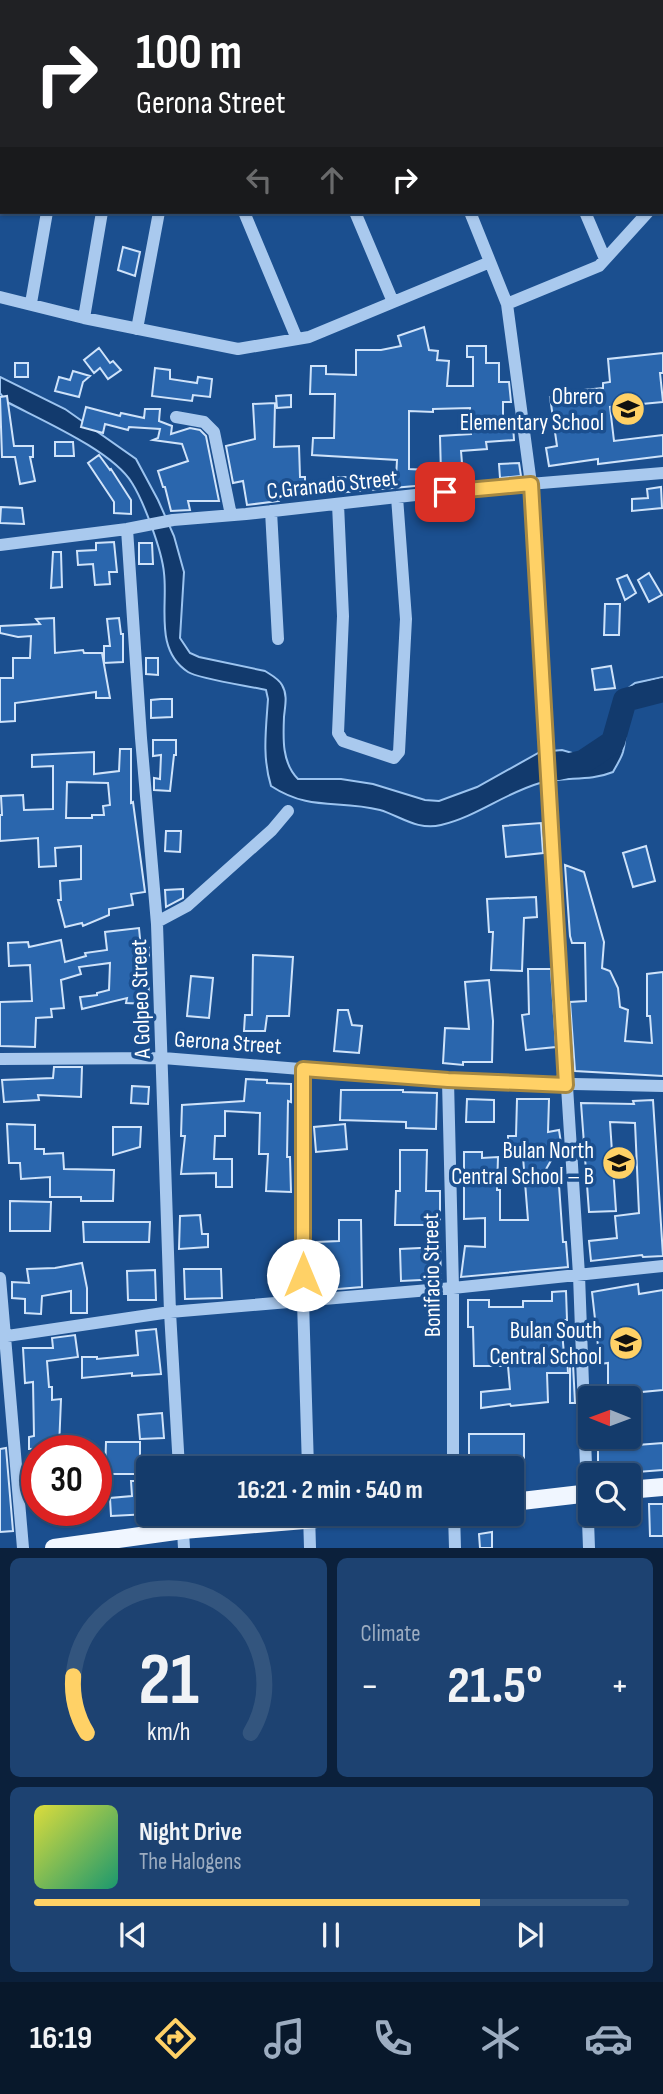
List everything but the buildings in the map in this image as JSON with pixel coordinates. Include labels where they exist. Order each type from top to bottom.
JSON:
[{"type":"main road","points":[[641,1489],[663,1487]]},
{"type":"main road","points":[[524,1501],[578,1494]]},
{"type":"main road","points":[[54,1548],[225,1526]]},
{"type":"street","points":[[31,303],[47,214]]},
{"type":"street","points":[[84,318],[102,214]]},
{"type":"street","points":[[137,329],[159,214]]},
{"type":"street","points":[[245,214],[296,339]]},
{"type":"street","points":[[356,214],[393,302]]},
{"type":"street","points":[[471,214],[507,304],[531,484],[579,1275],[587,1463]]},
{"type":"street","points":[[586,214],[605,259]]},
{"type":"street","points":[[507,304],[599,266],[646,214]]},
{"type":"street","points":[[0,297],[84,318],[238,349],[309,337],[490,262]]},
{"type":"street","points":[[176,417],[204,422],[214,432],[230,515]]},
{"type":"street","name":"C.Granado Street","points":[[0,545],[127,529],[173,520],[663,473]]},
{"type":"street","points":[[338,504],[343,616],[338,733],[343,741],[394,758],[399,752],[407,619],[397,497]]},
{"type":"street","points":[[271,511],[278,639]]},
{"type":"street","name":"A Golpeo Street","points":[[127,529],[157,922],[170,1312],[178,1456]]},
{"type":"street","points":[[157,922],[187,906],[272,830],[288,811]]},
{"type":"street","name":"Gerona Street","points":[[0,1059],[163,1058],[448,1080],[663,1086]]},
{"type":"street","points":[[303,1069],[303,1301],[308,1456]]},
{"type":"street","name":"Bonifacio Street","points":[[448,1080],[453,1288],[453,1456]]},
{"type":"street","points":[[2,1337],[170,1312],[453,1288],[663,1266]]},
{"type":"street","points":[[0,1278],[2,1337],[23,1548]]},
{"type":"street","points":[[309,1526],[310,1548]]},
{"type":"street","points":[[454,1526],[455,1548]]},
{"type":"street","points":[[589,1526],[589,1548]]},
{"type":"water","points":[[0,377],[65,409],[136,459],[174,536],[184,572],[180,638],[190,653],[265,671],[280,683],[286,697],[286,758],[298,779],[341,779],[373,784],[425,800],[439,801],[477,787],[540,752],[562,750],[593,759],[602,757],[623,692],[635,683],[663,677],[663,695],[629,708],[626,714],[623,752],[613,772],[595,777],[540,783],[441,825],[425,826],[380,810],[312,802],[285,794],[271,786],[268,775],[266,690],[194,675],[177,663],[170,652],[165,627],[163,564],[152,527],[132,483],[123,471],[93,448],[7,402],[0,393]]},
{"type":"waterway","points":[[558,768],[583,762],[613,742],[625,700],[663,690]]},
{"type":"place","name":"Obrero Elementary School","points":[[628,409]]},
{"type":"place","name":"Bulan North Central School – B","points":[[619,1163]]},
{"type":"place","name":"Bulan South Central School","points":[[626,1343]]},
{"type":"route","points":[[303,1275],[303,1069],[448,1080],[566,1085],[531,484],[445,492]]}]
